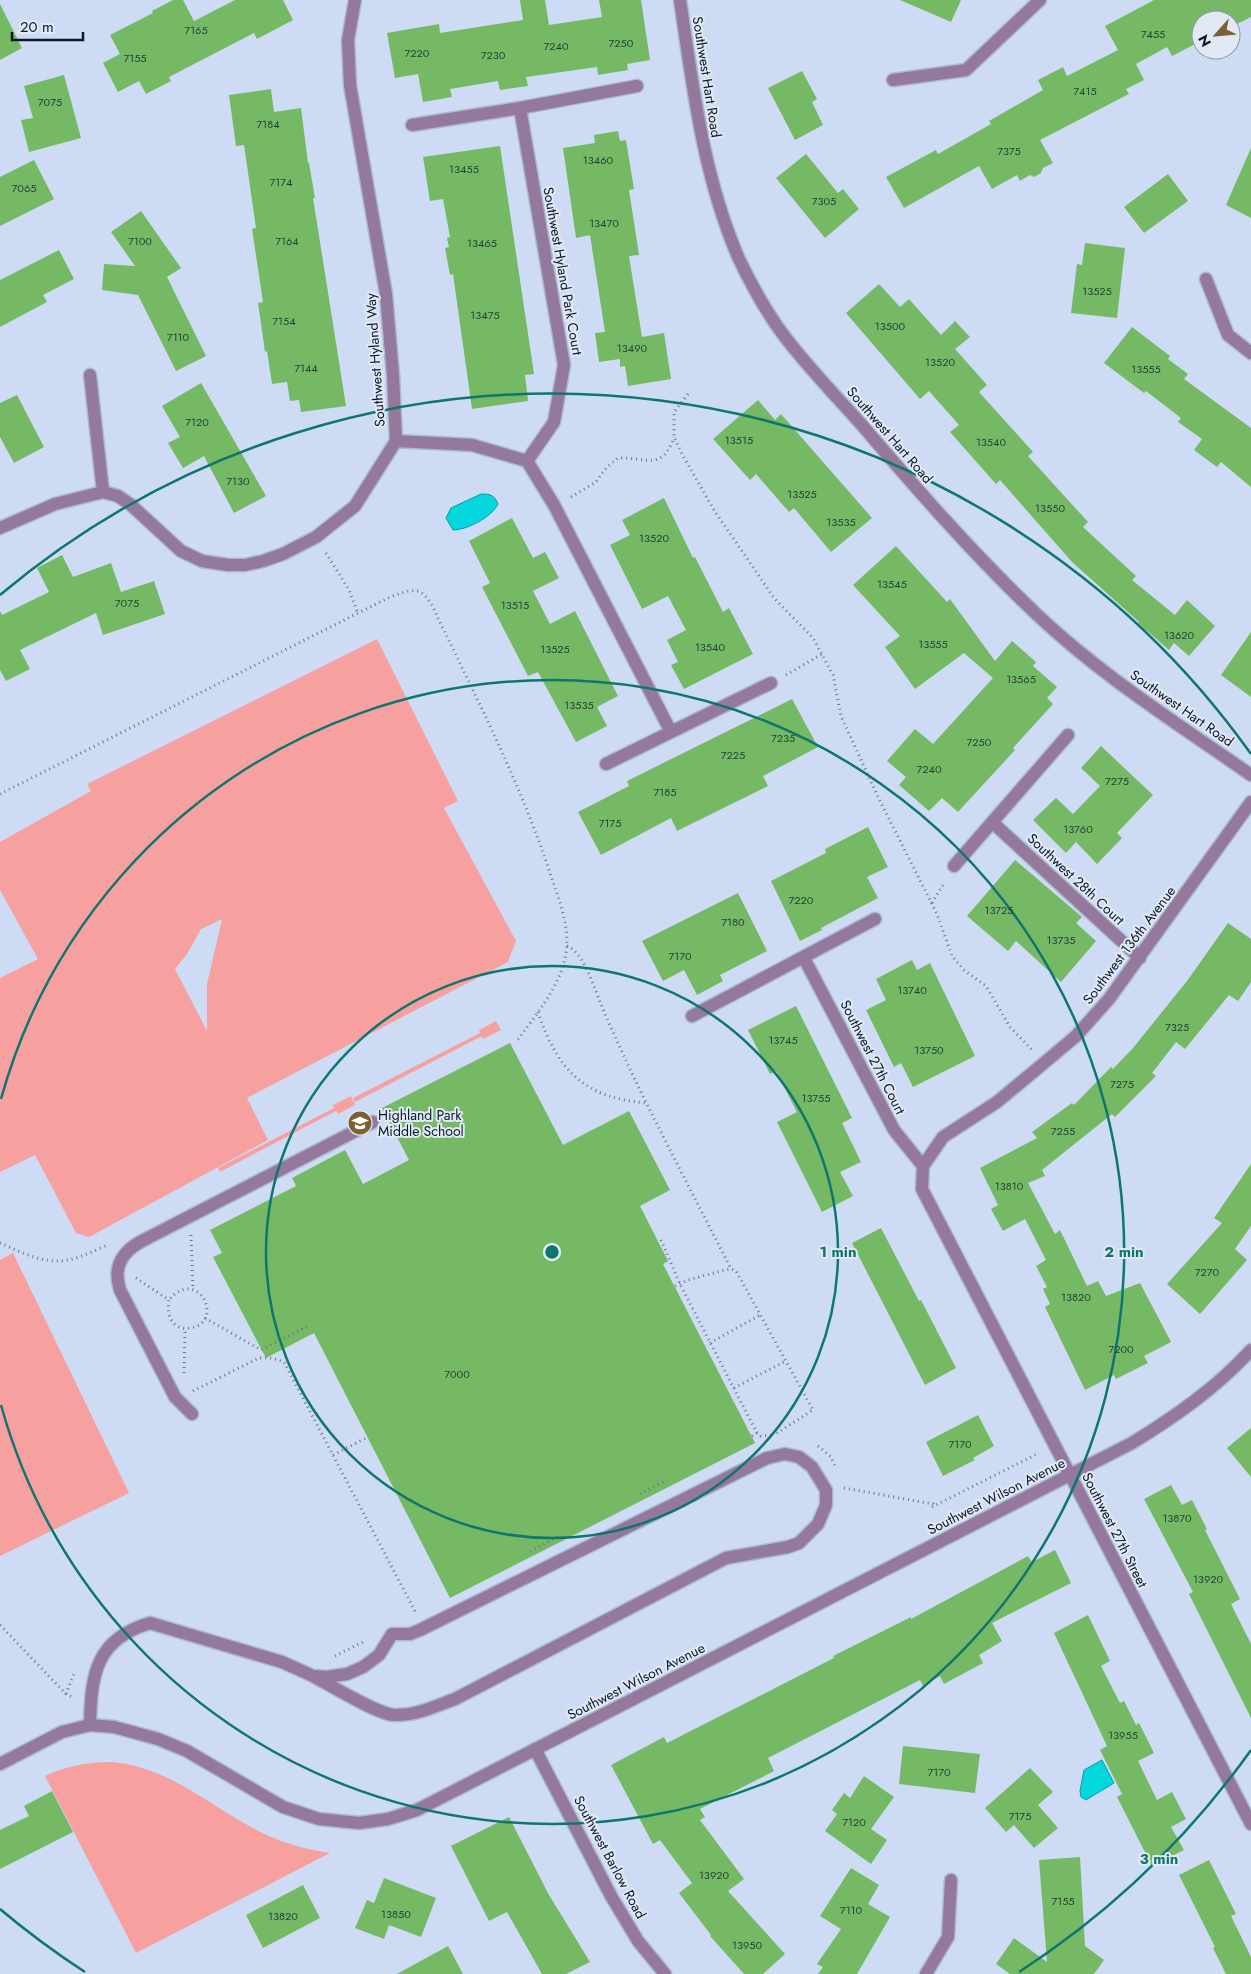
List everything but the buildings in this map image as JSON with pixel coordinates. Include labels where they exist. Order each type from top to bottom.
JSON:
[{"type":"street","name":"Southwest Hyland Way","points":[[103,492],[118,496],[131,505],[181,552],[202,561],[228,566],[245,565],[283,554],[316,537],[355,506],[396,441],[386,294],[350,85],[348,40],[356,0]]},
{"type":"street","name":"Southwest Hart Road","points":[[680,0],[700,134],[721,214],[740,260],[763,304],[782,334],[915,486],[1028,606],[1073,646],[1125,687],[1251,775]]},
{"type":"street","points":[[893,80],[966,70],[1040,0]]},
{"type":"street","points":[[412,125],[520,108],[637,86]]},
{"type":"street","name":"Southwest Hyland Park Court","points":[[520,108],[564,365],[554,422],[527,461]]},
{"type":"street","points":[[1206,279],[1228,335],[1251,353]]},
{"type":"street","points":[[0,528],[55,504],[103,492],[90,376]]},
{"type":"street","points":[[396,441],[472,446],[527,461],[554,505],[671,732]]},
{"type":"street","points":[[606,764],[771,683]]},
{"type":"street","points":[[954,866],[1068,735]]},
{"type":"street","name":"Southwest 136th Avenue","points":[[923,1166],[943,1137],[998,1102],[1076,1036],[1109,1000],[1251,802]]},
{"type":"street","name":"Southwest 28th Court","points":[[992,822],[1140,958]]},
{"type":"street","points":[[692,1016],[875,919]]},
{"type":"street","name":"Southwest 27th Court","points":[[804,958],[894,1130],[923,1166]]},
{"type":"street","points":[[192,1414],[175,1397],[120,1290],[117,1281],[121,1260],[135,1245],[373,1122]]},
{"type":"street","name":"Southwest 27th Street","points":[[923,1166],[922,1189],[1251,1824]]},
{"type":"street","name":"Southwest Wilson Avenue","points":[[0,1764],[62,1732],[90,1725],[114,1727],[158,1739],[187,1751],[282,1807],[319,1819],[359,1823],[388,1819],[417,1810],[1132,1444],[1173,1418],[1207,1393],[1233,1370],[1251,1350]]},
{"type":"street","points":[[90,1725],[96,1672],[103,1654],[115,1640],[132,1628],[150,1623],[282,1662],[366,1704],[393,1715],[422,1711],[455,1699],[726,1558],[779,1549],[799,1543],[818,1524],[826,1505],[826,1490],[812,1467],[799,1457],[785,1454],[767,1458],[420,1630],[410,1634],[392,1634],[379,1655],[363,1667],[347,1674],[327,1677],[313,1676]]},
{"type":"street","name":"Southwest Barlow Road","points":[[535,1749],[611,1896],[638,1941],[665,1974]]},
{"type":"street","points":[[926,1974],[948,1937],[951,1880]]},
{"type":"path","points":[[554,505],[596,482],[606,468],[618,458],[648,462],[664,456],[670,448],[674,437],[674,412],[688,394]]},
{"type":"path","points":[[674,437],[714,510],[774,598],[814,638],[833,675],[841,716],[878,797],[932,903],[952,956],[958,965],[986,986],[1010,1027],[1044,1063]]},
{"type":"path","points":[[316,537],[348,590],[358,614]]},
{"type":"path","points":[[0,794],[392,597],[416,590],[422,592],[429,600],[486,717],[538,838],[559,900],[567,934],[566,954],[559,974],[538,1012],[516,1042]]},
{"type":"path","points":[[771,683],[822,654]]},
{"type":"path","points":[[932,903],[954,866]]},
{"type":"path","points":[[567,946],[577,952],[585,966],[614,1036],[731,1269],[736,1271],[814,1410],[774,1435]]},
{"type":"path","points":[[538,1012],[551,1045],[562,1062],[581,1083],[590,1089],[611,1097],[629,1102],[648,1103]]},
{"type":"path","points":[[191,1216],[193,1289]]},
{"type":"path","points":[[660,1240],[680,1284],[757,1433]]},
{"type":"path","points":[[0,1243],[41,1259],[57,1262],[78,1257],[108,1245],[121,1260],[169,1300]]},
{"type":"path","points":[[675,1286],[688,1280],[731,1269]]},
{"type":"path","points":[[184,1289],[193,1289],[201,1294],[206,1301],[208,1310],[200,1325],[185,1329],[176,1326],[170,1318],[167,1309],[169,1300],[175,1293],[184,1289]]},
{"type":"path","points":[[710,1343],[760,1315]]},
{"type":"path","points":[[205,1318],[261,1350]]},
{"type":"path","points":[[261,1350],[310,1325]]},
{"type":"path","points":[[185,1329],[184,1375],[186,1381]]},
{"type":"path","points":[[261,1350],[262,1358]]},
{"type":"path","points":[[189,1385],[198,1389],[262,1358],[272,1358],[284,1362],[417,1613],[408,1617]]},
{"type":"path","points":[[734,1388],[786,1361]]},
{"type":"path","points":[[333,1454],[368,1437]]},
{"type":"path","points":[[843,1488],[933,1504],[933,1507],[1054,1446]]},
{"type":"path","points":[[640,1494],[667,1480]]},
{"type":"path","points":[[530,1551],[558,1537]]},
{"type":"path","points":[[0,1625],[66,1694],[91,1706]]},
{"type":"path","points":[[327,1657],[333,1657],[366,1640]]},
{"type":"path","points":[[66,1694],[79,1663]]},
{"type":"shaded area","points":[[481,494],[494,497],[498,504],[495,509],[479,522],[465,528],[453,530],[446,518],[451,508]]},
{"type":"shaded area","points":[[377,639],[458,801],[444,808],[516,941],[508,962],[247,1098],[268,1140],[89,1237],[76,1233],[35,1155],[0,1172],[0,978],[38,959],[0,890],[0,842],[91,791],[87,784]],"holes":[[[222,919],[207,984],[207,1031],[175,969],[187,954],[201,929]]]},
{"type":"shaded area","points":[[496,1021],[501,1030],[483,1039],[482,1036],[355,1102],[353,1098],[480,1033],[479,1030]]},
{"type":"shaded area","points":[[351,1096],[355,1105],[338,1114],[336,1111],[220,1172],[218,1168],[334,1108],[333,1105]]},
{"type":"shaded area","points":[[13,1253],[129,1493],[0,1556],[0,1260]]},
{"type":"shaded area","points":[[1102,1760],[1114,1783],[1086,1800],[1081,1797],[1080,1791],[1084,1770]]},
{"type":"shaded area","points":[[112,1762],[155,1772],[194,1792],[232,1816],[271,1837],[300,1847],[330,1853],[136,1953],[45,1776],[77,1765]]},
{"type":"place","name":"Highland Park Middle School","points":[[360,1123]]}]
